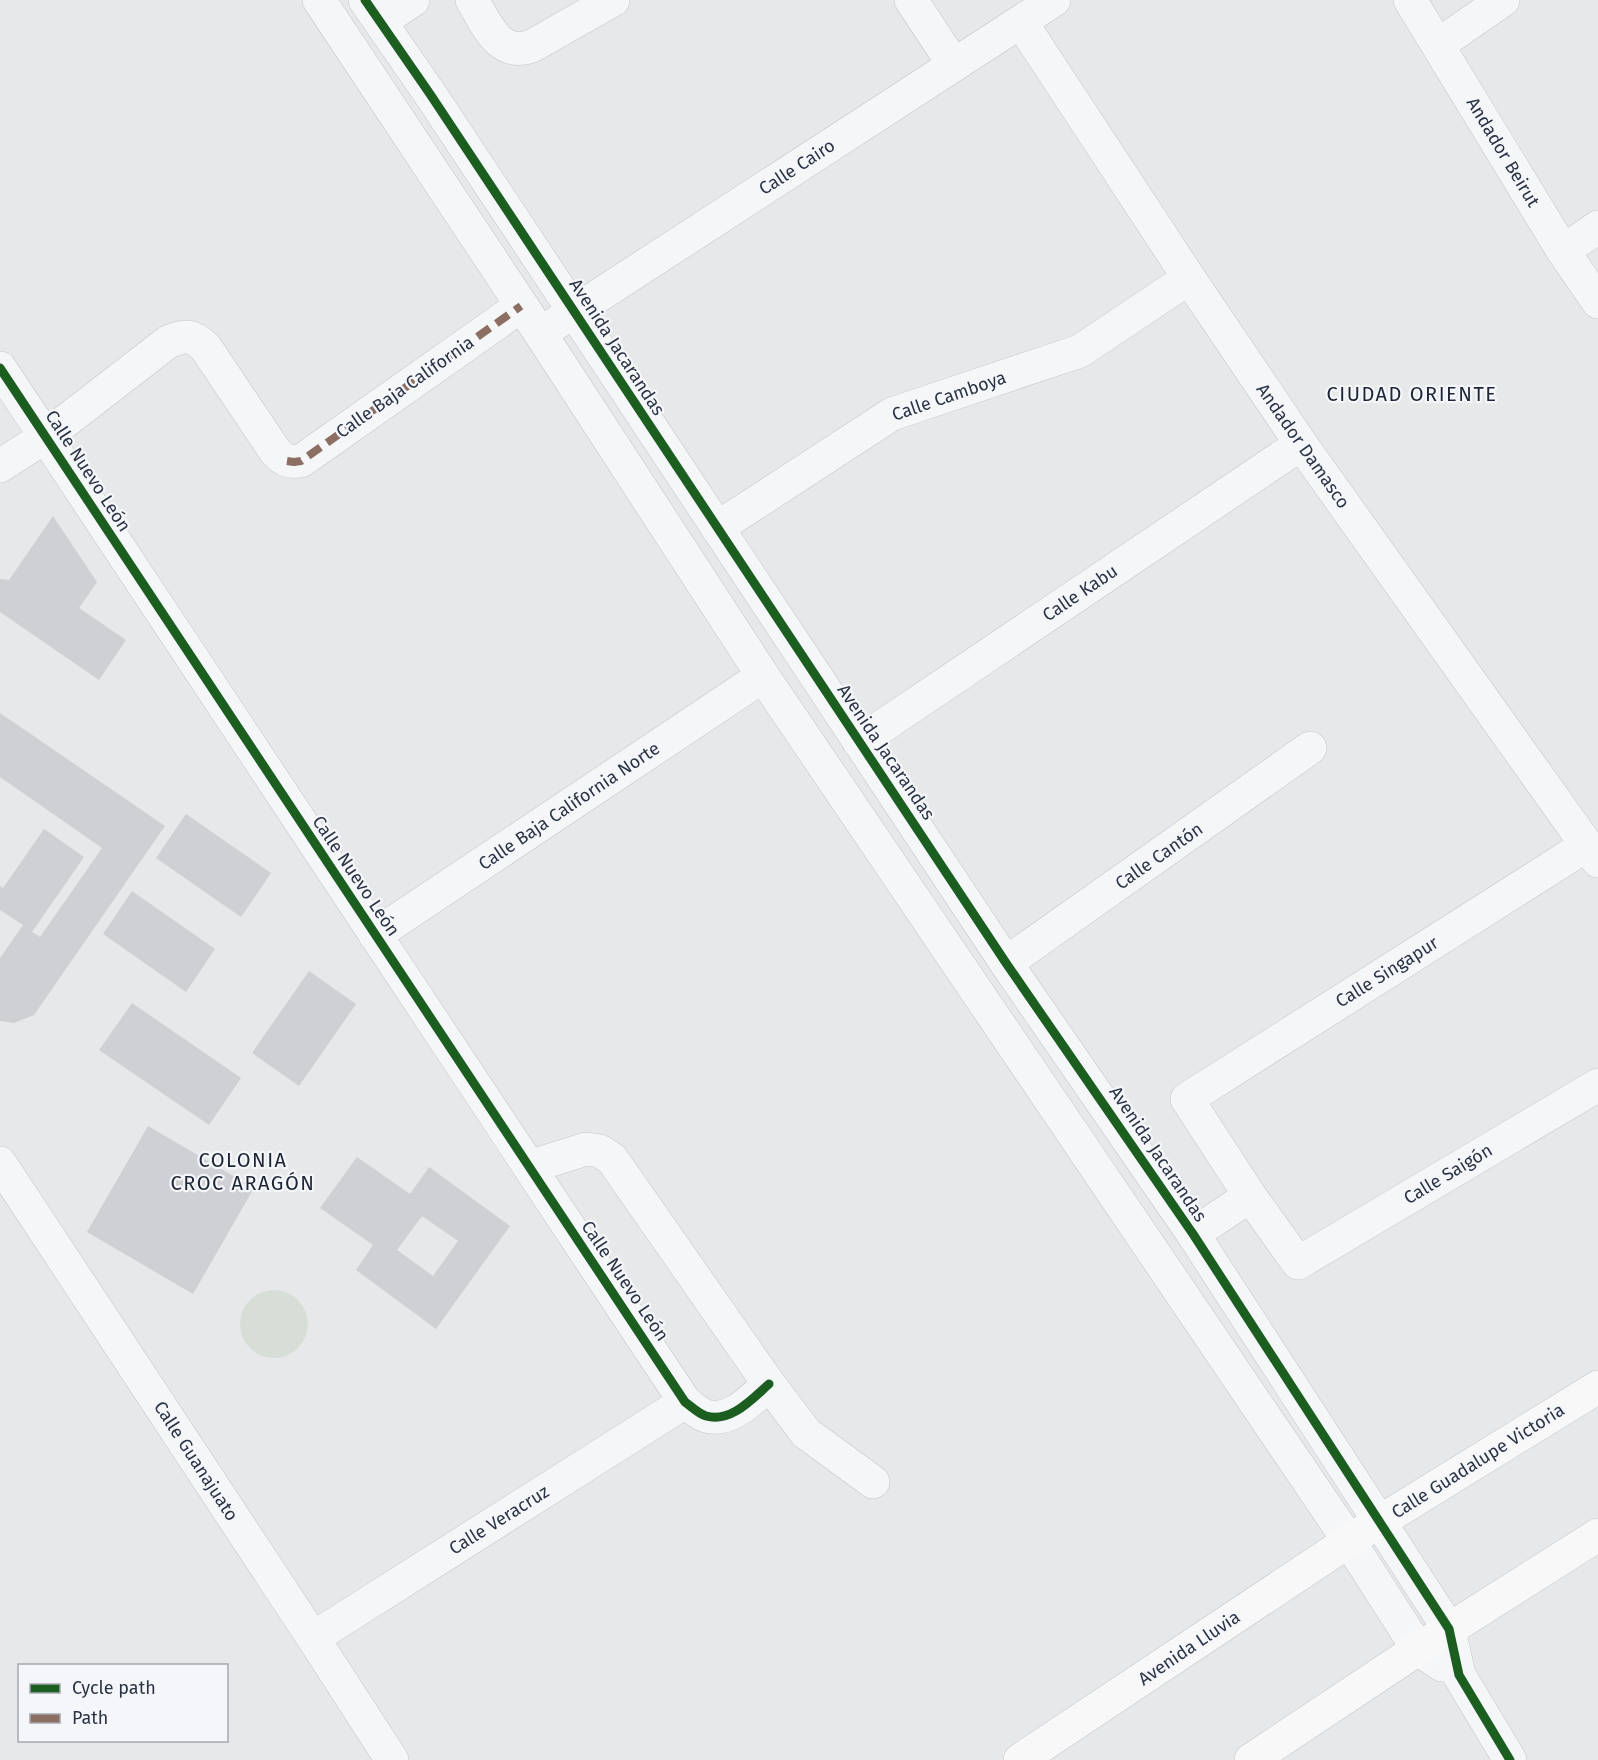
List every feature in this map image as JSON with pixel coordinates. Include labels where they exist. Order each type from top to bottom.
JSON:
[{"type":"main road","name":"Calle Guadalupe Victoria","points":[[1362,1533],[1598,1387]]},
{"type":"main road","name":"Avenida Lluvia","points":[[1020,1760],[1362,1533]]},
{"type":"main road","points":[[1251,1760],[1418,1649],[1598,1535]]},
{"type":"street","points":[[319,0],[540,333],[763,676],[1362,1533],[1449,1629],[1459,1675],[1510,1760]]},
{"type":"street","points":[[372,11],[413,0]]},
{"type":"street","points":[[472,0],[494,36],[502,44],[511,49],[522,50],[613,0]]},
{"type":"street","points":[[911,0],[954,65]]},
{"type":"street","name":"Calle Cairo","points":[[540,333],[1054,0]]},
{"type":"street","name":"Andador Beirut","points":[[1410,0],[1563,251],[1598,302]]},
{"type":"street","points":[[1438,45],[1503,0]]},
{"type":"street","name":"Avenida Jacarandas","points":[[372,11],[574,311],[1006,963],[1193,1234],[1362,1533]]},
{"type":"street","name":"Andador Damasco","points":[[1021,22],[1301,444],[1592,853]]},
{"type":"street","points":[[1563,251],[1598,227]]},
{"type":"street","name":"Calle Camboya","points":[[717,528],[892,414],[1080,351],[1189,278]]},
{"type":"street","name":"Calle Baja California","points":[[45,437],[168,342],[178,337],[188,336],[199,340],[207,348],[275,451],[287,461],[301,461],[521,306]]},
{"type":"street","name":"Calle Nuevo León","points":[[0,368],[686,1402]]},
{"type":"street","points":[[0,466],[45,437]]},
{"type":"street","name":"Calle Kabu","points":[[860,742],[1301,444]]},
{"type":"street","name":"Calle Baja California Norte","points":[[375,935],[763,676]]},
{"type":"street","name":"Calle Cantón","points":[[1006,963],[1310,748]]},
{"type":"street","name":"Calle Singapur","points":[[1250,1196],[1187,1099],[1592,853]]},
{"type":"street","name":"Calle Saigón","points":[[1250,1196],[1298,1263],[1598,1085]]},
{"type":"street","points":[[530,1167],[586,1149],[600,1151],[612,1159],[769,1384],[807,1433],[873,1482]]},
{"type":"street","name":"Calle Guanajuato","points":[[0,1163],[10,1200],[313,1638],[392,1760]]},
{"type":"street","points":[[1193,1234],[1250,1196]]},
{"type":"street","points":[[686,1402],[704,1415],[718,1417],[733,1413],[769,1384]]},
{"type":"street","name":"Calle Veracruz","points":[[313,1638],[686,1402]]},
{"type":"street","points":[[1362,1533],[1418,1649],[1459,1675]]},
{"type":"shaded area","points":[[274,1290],[287,1293],[298,1300],[305,1311],[308,1324],[305,1337],[298,1348],[287,1355],[274,1358],[261,1355],[250,1348],[243,1337],[240,1324],[243,1311],[250,1300],[261,1293]]},
{"type":"building","points":[[53,516],[97,582],[79,608],[126,640],[99,680],[0,612],[0,579],[9,580]]},
{"type":"building","points":[[0,713],[165,826],[34,1015],[14,1023],[0,1021],[0,958],[23,925],[0,910],[0,886],[3,888],[44,829],[84,857],[32,932],[40,937],[102,848],[0,777]]},
{"type":"building","points":[[186,814],[271,873],[241,917],[156,858]]},
{"type":"building","points":[[132,891],[215,949],[186,992],[103,934]]},
{"type":"building","points":[[309,971],[356,1004],[299,1086],[252,1053]]},
{"type":"building","points":[[132,1003],[241,1078],[209,1125],[99,1050]]},
{"type":"building","points":[[148,1126],[254,1188],[193,1294],[87,1232]]},
{"type":"building","points":[[357,1157],[410,1194],[429,1167],[510,1226],[436,1329],[356,1270],[373,1245],[320,1208]],"holes":[[[422,1216],[458,1241],[433,1276],[397,1250]]]},
{"type":"marked path","points":[[287,461],[301,461],[521,306]]},
{"type":"cycle path","points":[[365,0],[430,94],[1006,963],[1193,1234],[1449,1629],[1459,1675],[1510,1760]]},
{"type":"cycle path","points":[[0,368],[685,1402],[706,1416],[724,1416],[748,1403],[769,1384]]},
{"type":"district","name":"CIUDAD ORIENTE","points":[[1412,394]]},
{"type":"district","name":"COLONIA CROC ARAGÓN","points":[[243,1172]]}]
